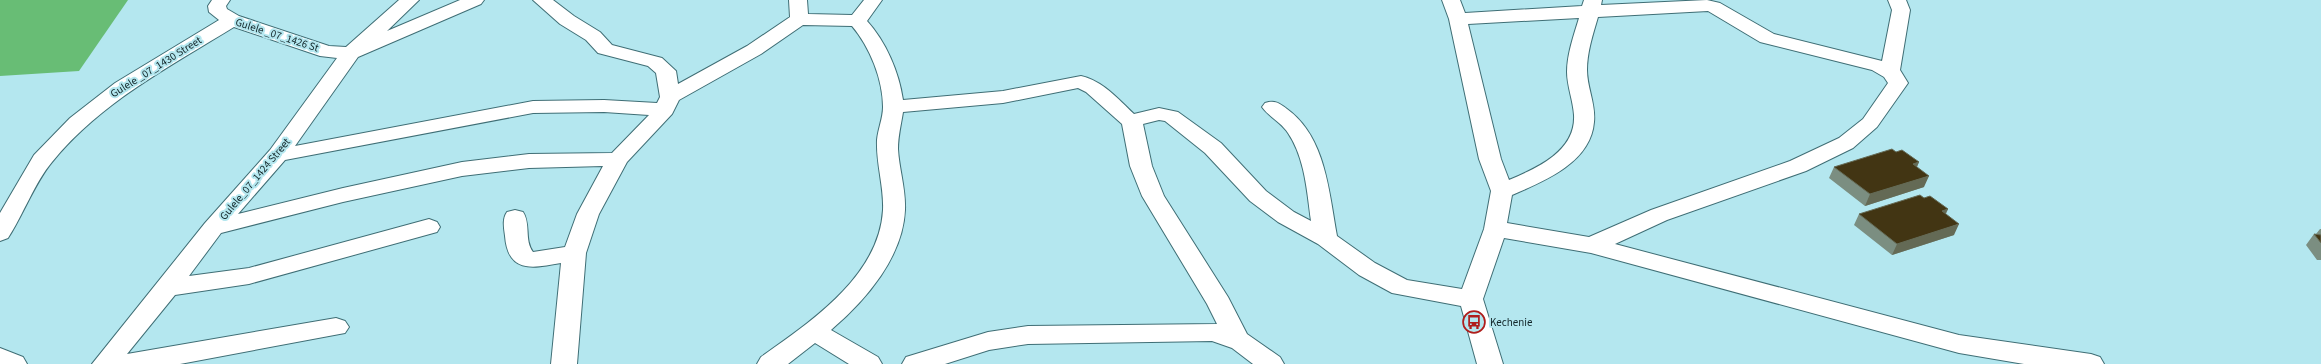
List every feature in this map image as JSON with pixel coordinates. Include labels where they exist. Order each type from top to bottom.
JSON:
[{"type":"street","name":"Gulele _07_1426 St","points":[[220,0],[217,6],[218,12],[232,20],[327,52],[351,54]]},
{"type":"street","name":"Gulele_07_1424 Street","points":[[105,364],[168,288],[213,228],[278,155],[351,54],[410,0]]},
{"type":"street","points":[[351,54],[452,12],[475,0]]},
{"type":"street","points":[[542,0],[567,20],[593,36],[605,49],[655,62],[666,71],[668,104]]},
{"type":"street","points":[[798,0],[799,19]]},
{"type":"street","points":[[857,21],[873,0]]},
{"type":"street","points":[[1451,0],[1458,19],[1490,159],[1502,191],[1495,229],[1471,299],[1490,364]]},
{"type":"street","points":[[1890,72],[1901,10],[1897,0]]},
{"type":"street","points":[[1458,19],[1592,6],[1705,5],[1714,7],[1767,38],[1879,66],[1896,77],[1898,84],[1870,122],[1846,143],[1798,166],[1659,215],[1591,246]]},
{"type":"street","points":[[1502,191],[1546,173],[1566,156],[1580,140],[1584,122],[1577,70],[1592,6]]},
{"type":"street","points":[[564,364],[574,253],[588,214],[618,159],[668,104],[754,50],[769,38],[799,19],[857,21],[865,29],[887,73],[891,86],[893,107],[888,139],[888,167],[894,195],[889,236],[873,270],[859,287],[814,331],[770,364]]},
{"type":"street","name":"Gulele _07_1430 Street","points":[[0,233],[42,160],[77,122],[122,87],[232,20]]},
{"type":"street","points":[[893,107],[1003,97],[1081,82],[1094,88],[1128,119],[1132,120],[1153,115],[1171,116],[1213,148],[1258,196],[1286,217],[1326,238],[1366,269],[1401,286],[1471,299]]},
{"type":"street","points":[[278,155],[366,140],[533,107],[668,104]]},
{"type":"street","points":[[1272,107],[1285,114],[1292,122],[1308,151],[1326,238]]},
{"type":"street","points":[[1132,120],[1141,166],[1153,196],[1219,303],[1237,339]]},
{"type":"street","points":[[213,228],[343,195],[462,169],[529,161],[618,159]]},
{"type":"street","points":[[515,217],[519,253],[524,258],[530,260],[574,253]]},
{"type":"street","points":[[168,288],[249,276],[429,227]]},
{"type":"street","points":[[1495,229],[1591,246],[1959,344],[2042,360],[2091,364]]},
{"type":"street","points":[[127,364],[336,327]]},
{"type":"street","points":[[814,331],[869,364]]},
{"type":"street","points":[[915,364],[988,340],[1051,333],[1212,332],[1237,339],[1270,364]]},
{"type":"street","points":[[0,358],[14,364]]},
{"type":"green space","points":[[0,0],[128,0],[79,71],[0,76]]},
{"type":"building","points":[[1892,149],[1896,152],[1902,150],[1919,162],[1913,164],[1929,176],[1870,194],[1834,167]]},
{"type":"building","points":[[1920,195],[1924,198],[1930,196],[1948,209],[1942,211],[1959,224],[1897,244],[1859,214]]},
{"type":"building","points":[[2314,234],[2321,235],[2321,243]]},
{"type":"place","name":"Kechenie","points":[[1474,322]]}]
